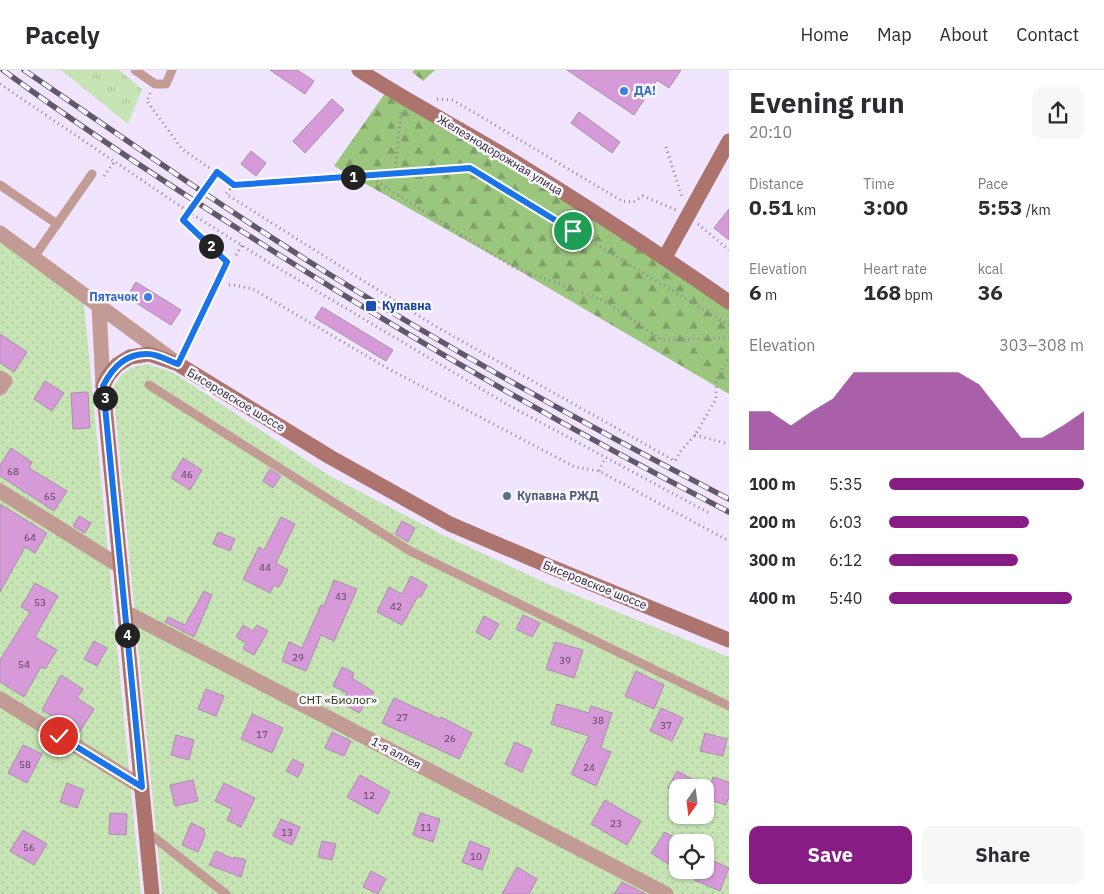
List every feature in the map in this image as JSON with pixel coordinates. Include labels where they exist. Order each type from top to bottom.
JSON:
[{"type":"main road","name":"Железнодорожная улица","points":[[359,70],[403,98],[498,152],[665,257],[729,302]]},
{"type":"main road","points":[[665,257],[729,142]]},
{"type":"main road","name":"Бисеровское шоссе","points":[[103,386],[117,365],[130,356],[149,354],[178,364],[330,457],[450,524],[729,640]]},
{"type":"main road","points":[[103,386],[152,894]]},
{"type":"street","points":[[0,233],[178,364]]},
{"type":"street","points":[[99,306],[103,386]]},
{"type":"street","points":[[0,378],[5,381],[0,388]]},
{"type":"street","points":[[0,491],[121,567]]},
{"type":"street","name":"1-я аллея","points":[[125,612],[666,894]]},
{"type":"street","points":[[0,699],[142,787]]},
{"type":"lane","points":[[135,70],[155,84],[166,84],[172,70]]},
{"type":"lane","points":[[34,258],[92,174]]},
{"type":"lane","points":[[0,185],[57,224]]},
{"type":"lane","points":[[178,364],[227,262]]},
{"type":"lane","points":[[150,385],[410,551],[729,706]]},
{"type":"lane","points":[[146,831],[226,894]]},
{"type":"path","points":[[0,84],[242,246],[501,401],[711,514]]},
{"type":"path","points":[[155,84],[147,101],[182,150],[234,185],[470,168],[729,325]]},
{"type":"path","points":[[395,174],[403,98]]},
{"type":"path","points":[[433,99],[453,100],[622,201],[633,202],[643,196],[688,216],[729,250]]},
{"type":"path","points":[[666,147],[688,216]]},
{"type":"path","points":[[217,172],[183,220],[227,262]]},
{"type":"path","points":[[368,176],[513,267],[605,301],[662,340],[729,338]]},
{"type":"path","points":[[234,185],[226,194],[435,326],[675,461],[680,452],[695,435],[716,399],[716,380],[729,358]]},
{"type":"path","points":[[236,256],[242,246]]},
{"type":"path","points":[[215,287],[234,285],[253,289],[388,368],[575,468],[599,471],[729,541]]},
{"type":"path","points":[[695,435],[729,444]]},
{"type":"path","points":[[599,471],[605,458]]},
{"type":"green space","points":[[61,70],[119,70],[142,89],[128,124]]},
{"type":"green space","points":[[415,70],[435,70],[423,81],[412,72]]},
{"type":"green space","points":[[388,89],[729,302],[729,394],[513,267],[334,166]]},
{"type":"green space","points":[[0,233],[83,294],[141,894],[0,894]]},
{"type":"green space","name":"СНТ «Биолог»","points":[[148,364],[174,373],[330,476],[443,535],[548,584],[729,657],[729,894],[162,894],[113,388],[119,377],[132,368]]},
{"type":"building","points":[[270,70],[297,70],[314,81],[305,94]]},
{"type":"building","name":"ДА!","points":[[567,70],[681,70],[669,88],[657,80],[634,115]]},
{"type":"building","points":[[332,99],[344,110],[305,153],[293,141]]},
{"type":"building","points":[[579,112],[620,142],[612,153],[571,123]]},
{"type":"building","points":[[251,151],[266,163],[256,176],[241,164]]},
{"type":"building","points":[[729,209],[729,240],[714,228]]},
{"type":"building","points":[[136,282],[181,310],[171,325],[127,297]]},
{"type":"building","name":"Купавна","points":[[322,307],[393,350],[386,361],[315,318]]},
{"type":"building","points":[[0,334],[27,352],[14,372],[0,363]]},
{"type":"building","points":[[45,381],[64,393],[52,411],[34,399]]},
{"type":"building","points":[[88,392],[90,428],[73,429],[71,393]]},
{"type":"building","points":[[11,448],[32,462],[29,468],[67,491],[54,511],[0,476],[0,465]]},
{"type":"building","points":[[183,458],[202,470],[190,490],[171,478]]},
{"type":"building","points":[[270,469],[281,476],[273,488],[263,481]]},
{"type":"building","points":[[0,504],[47,533],[35,553],[25,547],[0,592]]},
{"type":"building","points":[[79,516],[91,523],[85,533],[73,526]]},
{"type":"building","points":[[281,517],[295,524],[276,563],[288,570],[279,587],[274,585],[270,593],[243,579],[259,547],[264,550]]},
{"type":"building","points":[[402,521],[415,528],[408,542],[395,534]]},
{"type":"building","points":[[218,532],[235,539],[230,551],[213,544]]},
{"type":"building","points":[[411,576],[427,585],[421,597],[418,596],[402,625],[377,612],[389,587],[402,594]]},
{"type":"building","points":[[334,580],[357,589],[334,641],[321,635],[306,671],[282,661],[289,642],[302,648],[321,605],[324,606]]},
{"type":"building","points":[[35,583],[58,596],[35,637],[57,650],[45,669],[41,667],[24,697],[0,682],[0,660],[30,612],[21,607]]},
{"type":"building","points":[[204,591],[212,595],[194,637],[165,622],[168,617],[185,625]]},
{"type":"building","points":[[523,615],[540,623],[532,637],[516,629]]},
{"type":"building","points":[[484,616],[499,624],[490,640],[476,632]]},
{"type":"building","points":[[243,625],[253,631],[257,625],[268,631],[254,655],[243,649],[246,643],[236,637]]},
{"type":"building","points":[[94,641],[107,648],[97,666],[84,659]]},
{"type":"building","points":[[555,642],[583,650],[574,678],[546,669]]},
{"type":"building","points":[[342,667],[354,673],[352,678],[374,692],[359,713],[341,702],[347,693],[333,686]]},
{"type":"building","points":[[636,671],[664,685],[654,709],[625,696]]},
{"type":"building","points":[[61,675],[83,689],[77,698],[94,709],[79,733],[42,710]]},
{"type":"building","points":[[206,689],[224,696],[216,716],[198,709]]},
{"type":"building","points":[[394,698],[440,719],[441,717],[472,733],[459,759],[382,723]]},
{"type":"building","points":[[557,704],[589,713],[591,706],[612,713],[601,748],[611,752],[596,786],[571,774],[589,736],[551,724]]},
{"type":"building","points":[[661,708],[683,718],[672,741],[650,731]]},
{"type":"building","points":[[252,714],[283,728],[272,753],[241,739]]},
{"type":"building","points":[[332,732],[351,741],[344,756],[325,748]]},
{"type":"building","points":[[705,733],[727,739],[723,756],[700,751]]},
{"type":"building","points":[[176,735],[194,740],[189,760],[171,755]]},
{"type":"building","points":[[515,742],[532,750],[522,772],[505,764]]},
{"type":"building","points":[[23,745],[42,754],[27,783],[8,773]]},
{"type":"building","points":[[293,759],[304,765],[298,777],[286,771]]},
{"type":"building","points":[[677,771],[692,779],[673,779]]},
{"type":"building","points":[[360,775],[390,792],[378,814],[347,797]]},
{"type":"building","points":[[713,777],[729,782],[729,796],[726,805],[714,801],[714,779]]},
{"type":"building","points":[[193,780],[198,801],[175,806],[170,785]]},
{"type":"building","points":[[67,783],[84,790],[77,808],[60,802]]},
{"type":"building","points":[[224,783],[255,798],[241,827],[227,820],[232,809],[215,801]]},
{"type":"building","points":[[605,800],[641,821],[627,845],[591,824]]},
{"type":"building","points":[[110,813],[127,814],[126,835],[109,834]]},
{"type":"building","points":[[420,813],[440,819],[433,842],[413,835]]},
{"type":"building","points":[[281,819],[300,827],[292,845],[273,836]]},
{"type":"building","points":[[191,823],[204,829],[205,835],[198,852],[182,845]]},
{"type":"building","points":[[23,830],[47,844],[34,865],[10,851]]},
{"type":"building","points":[[665,832],[669,834],[669,864],[651,853]]},
{"type":"building","points":[[322,841],[336,844],[332,860],[318,857]]},
{"type":"building","points":[[470,841],[490,849],[482,870],[462,862]]},
{"type":"building","points":[[216,851],[233,859],[234,857],[246,860],[241,877],[209,865]]},
{"type":"building","points":[[714,861],[729,868],[720,891],[694,880],[714,879]]},
{"type":"building","points":[[517,867],[537,879],[529,894],[502,894]]},
{"type":"building","points":[[371,871],[386,879],[378,894],[363,887]]},
{"type":"building","points":[[622,882],[646,894],[614,894]]},
{"type":"railway","points":[[3,70],[150,172],[360,305],[543,412],[729,512]]},
{"type":"railway","points":[[24,70],[173,172],[324,271],[524,389],[729,499]]},
{"type":"place","name":"ДА!","points":[[624,91]]},
{"type":"place","name":"Пятачок","points":[[148,297]]},
{"type":"place","name":"Купавна","points":[[371,306]]},
{"type":"place","name":"Купавна РЖД","points":[[507,496]]},
{"type":"route","points":[[59,736],[142,787],[103,386],[117,365],[130,356],[149,354],[178,364],[227,262],[183,220],[217,172],[234,185],[470,168],[573,231]]}]
